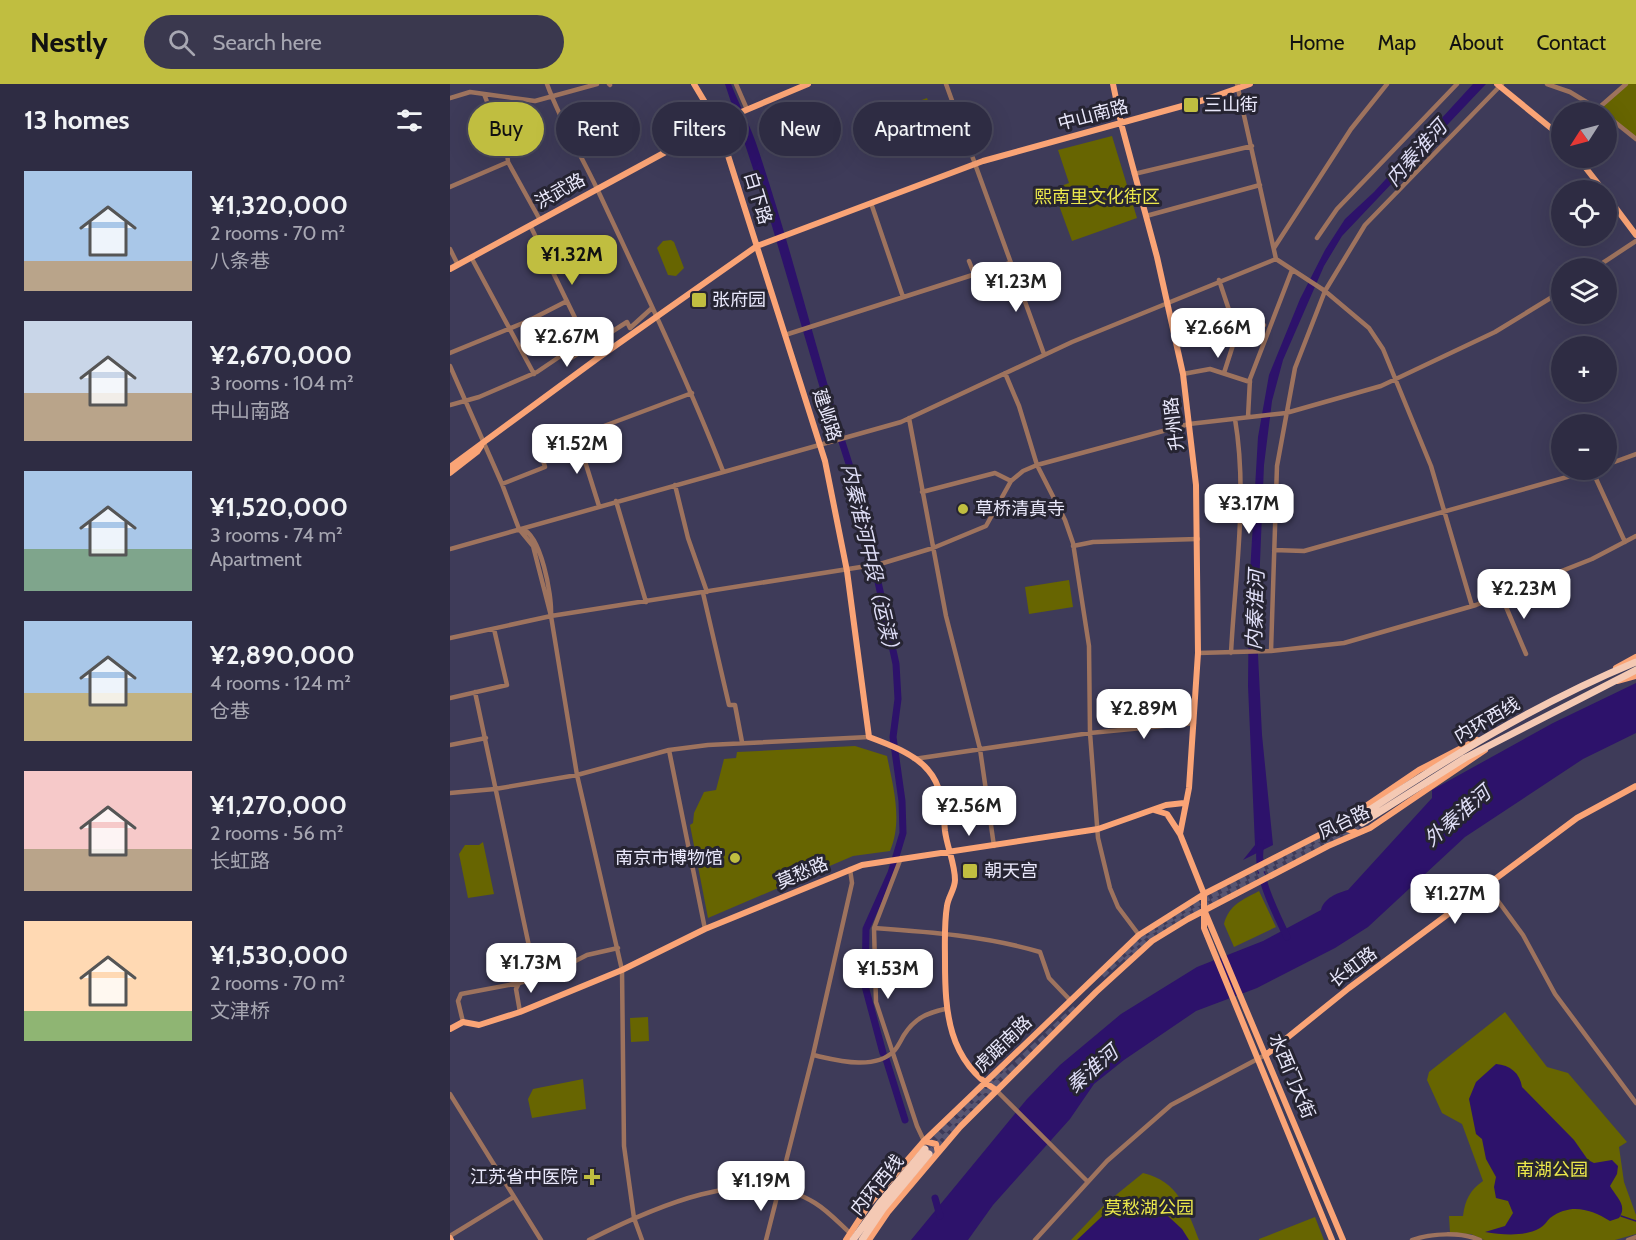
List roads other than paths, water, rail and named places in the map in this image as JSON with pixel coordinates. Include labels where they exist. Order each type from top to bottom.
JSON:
[{"type":"highway","name":"内环西线","points":[[1636,662],[1601,676],[1481,739],[1360,820],[1488,747],[1636,670]]},
{"type":"highway","name":"内环西线","points":[[852,1236],[927,1152],[862,1240]]},
{"type":"main road","name":"白下路","points":[[694,84],[705,102]]},
{"type":"main road","name":"洪武路","points":[[748,108],[808,84]]},
{"type":"main road","name":"升州路","points":[[1113,84],[1168,303],[1183,374],[1196,484],[1198,653],[1189,788],[1184,803]]},
{"type":"main road","name":"中山南路","points":[[757,246],[975,164],[1250,84]]},
{"type":"main road","points":[[1500,85],[1551,128]]},
{"type":"main road","name":"洪武路","points":[[450,269],[597,188],[662,156]]},
{"type":"main road","name":"白下路","points":[[728,156],[757,246]]},
{"type":"main road","points":[[1586,168],[1596,180]]},
{"type":"main road","points":[[1617,210],[1636,235]]},
{"type":"main road","points":[[450,466],[598,358],[658,320],[757,246]]},
{"type":"main road","name":"建邺路","points":[[757,246],[821,445],[847,571],[869,737]]},
{"type":"main road","points":[[450,473],[477,452],[484,441]]},
{"type":"main road","points":[[1601,676],[1636,657]]},
{"type":"main road","points":[[1614,682],[1636,676]]},
{"type":"main road","points":[[869,737],[900,751],[927,769],[936,781],[941,794],[948,852],[956,881],[947,904],[945,1009],[958,1047],[967,1063],[985,1083],[996,1090]]},
{"type":"main road","name":"凤台路","points":[[1204,894],[1278,858],[1347,818],[1436,760],[1481,739]]},
{"type":"main road","name":"凤台路","points":[[1204,911],[1328,846],[1359,833],[1413,800],[1488,747]]},
{"type":"main road","name":"长虹路","points":[[1267,1054],[1349,988],[1577,818],[1636,786]]},
{"type":"main road","points":[[1180,834],[1184,803]]},
{"type":"main road","name":"莫愁路","points":[[450,1029],[463,1022],[479,1025],[520,1012],[622,970],[705,929],[850,869],[882,861],[1098,829],[1154,810],[1184,803]]},
{"type":"main road","points":[[1154,810],[1167,814],[1180,834],[1204,894],[1204,911]]},
{"type":"main road","points":[[1347,818],[1347,829],[1359,833]]},
{"type":"main road","name":"虎踞南路","points":[[846,1240],[852,1236],[894,1173],[924,1141],[1139,935],[1204,894]]},
{"type":"main road","name":"虎踞南路","points":[[869,1240],[888,1212],[996,1090],[1140,951],[1178,925],[1204,911]]},
{"type":"main road","name":"水西门大街","points":[[1204,911],[1267,1054],[1343,1240]]},
{"type":"main road","name":"水西门大街","points":[[1204,911],[1204,928],[1332,1240]]},
{"type":"main road","points":[[1172,914],[1181,916],[1178,925]]},
{"type":"main road","points":[[924,1141],[936,1144],[938,1154]]},
{"type":"street","points":[[547,84],[557,113],[597,188],[692,393],[723,471]]},
{"type":"street","points":[[450,98],[470,92],[535,101],[597,84]]},
{"type":"street","points":[[736,84],[748,108]]},
{"type":"street","points":[[946,84],[1044,354]]},
{"type":"street","points":[[1274,248],[1351,129],[1387,84]]},
{"type":"street","points":[[1317,238],[1337,209],[1457,84]]},
{"type":"street","points":[[1547,84],[1570,92],[1584,102]]},
{"type":"street","points":[[1606,102],[1626,84]]},
{"type":"street","points":[[1269,651],[1277,466],[1295,368],[1325,290],[1365,225],[1500,85]]},
{"type":"street","points":[[1238,86],[1276,259],[1325,290],[1369,328],[1383,349],[1424,447],[1472,606]]},
{"type":"street","points":[[484,94],[507,152],[508,162],[540,220]]},
{"type":"street","points":[[1617,124],[1636,139]]},
{"type":"street","points":[[1134,174],[1252,146]]},
{"type":"street","points":[[450,187],[508,162]]},
{"type":"street","points":[[1146,216],[1260,185]]},
{"type":"street","points":[[872,207],[903,297]]},
{"type":"street","points":[[530,225],[589,345],[598,358]]},
{"type":"street","points":[[1610,258],[1636,241]]},
{"type":"street","points":[[450,249],[458,265]]},
{"type":"street","points":[[471,257],[534,374]]},
{"type":"street","points":[[450,549],[821,445],[909,418],[1044,354],[1219,280],[1276,259]]},
{"type":"street","points":[[969,261],[974,274]]},
{"type":"street","points":[[785,335],[1010,263]]},
{"type":"street","points":[[1248,417],[1250,382],[1293,270]]},
{"type":"street","points":[[1219,280],[1230,313],[1264,325]]},
{"type":"street","points":[[450,638],[551,616],[847,571],[933,548],[986,526],[1011,480],[1037,465],[1189,424],[1286,413],[1381,386],[1495,332],[1551,298]]},
{"type":"street","points":[[450,353],[567,301]]},
{"type":"street","points":[[450,405],[464,399],[479,397],[534,374],[565,353],[571,358],[627,322],[630,328],[652,308]]},
{"type":"street","points":[[1224,374],[1242,317]]},
{"type":"street","points":[[450,366],[484,441],[519,529],[529,539],[536,555],[551,616],[577,775],[622,970],[624,1146],[634,1218],[642,1240]]},
{"type":"street","points":[[1183,374],[1210,369],[1250,382]]},
{"type":"street","points":[[1005,373],[1019,406],[1037,465],[1065,520],[1073,546],[1089,646],[1090,733],[1098,829],[1110,888],[1118,907],[1139,935]]},
{"type":"street","points":[[502,484],[544,467],[540,450],[692,393]]},
{"type":"street","points":[[909,418],[949,629],[980,749],[994,846]]},
{"type":"street","points":[[1232,653],[1239,501],[1239,440],[1235,419]]},
{"type":"street","points":[[577,436],[599,506]]},
{"type":"street","points":[[1617,461],[1636,454]]},
{"type":"street","points":[[922,492],[995,473],[1011,480]]},
{"type":"street","points":[[1274,550],[1304,551],[1444,509],[1554,480]]},
{"type":"street","points":[[1597,480],[1625,542]]},
{"type":"street","points":[[675,485],[705,593],[729,705],[735,705],[742,742]]},
{"type":"street","points":[[616,501],[646,602]]},
{"type":"street","points":[[1198,653],[1269,651],[1344,643],[1472,606],[1592,559],[1636,536]]},
{"type":"street","points":[[1073,546],[1093,542],[1198,539]]},
{"type":"street","points":[[1501,595],[1526,654]]},
{"type":"street","points":[[450,698],[507,685],[494,628]]},
{"type":"street","points":[[475,692],[536,979]]},
{"type":"street","points":[[914,759],[1090,733],[1195,723]]},
{"type":"street","points":[[450,793],[495,789],[577,775],[669,750],[742,742],[869,737]]},
{"type":"street","points":[[450,744],[486,738]]},
{"type":"street","points":[[669,750],[705,929]]},
{"type":"street","points":[[901,858],[874,928],[876,1002],[924,1141]]},
{"type":"street","points":[[766,1240],[813,1055],[852,884],[850,869]]},
{"type":"street","points":[[1487,886],[1523,935],[1555,994],[1636,1103]]},
{"type":"street","points":[[874,928],[1007,942],[1040,952],[1049,978],[1070,1000]]},
{"type":"street","points":[[463,1022],[458,1000],[461,994],[536,979],[587,955],[618,948]]},
{"type":"street","points":[[519,983],[516,989],[520,1012]]},
{"type":"street","points":[[813,1055],[850,1062],[876,1060],[894,1052],[910,1026],[924,1014],[945,1009]]},
{"type":"street","points":[[1035,1240],[1087,1181],[1172,1105],[1267,1054]]},
{"type":"street","points":[[996,1090],[1007,1098],[1087,1181]]},
{"type":"street","points":[[450,1094],[512,1198],[541,1240]]},
{"type":"street","points":[[589,1240],[634,1218],[730,1187],[779,1188],[814,1202],[852,1236]]},
{"type":"street","points":[[450,1238],[512,1198]]},
{"type":"street","points":[[1412,1240],[1426,1236],[1447,1238],[1469,1235],[1480,1240]]},
{"type":"street","points":[[1628,1240],[1636,1238]]},
{"type":"water","points":[[725,84],[731,84],[739,102],[731,102]]},
{"type":"water","points":[[1473,84],[1486,84],[1342,236],[1324,266],[1283,360],[1272,401],[1264,465],[1257,635],[1262,735],[1273,845],[1243,860],[1255,845],[1248,686],[1249,590],[1258,437],[1269,375],[1300,299],[1325,250],[1345,219],[1374,192]]},
{"type":"water","points":[[747,122],[768,178],[840,426],[832,429],[772,226],[747,150]]},
{"type":"water","points":[[1636,683],[1636,733],[1583,759],[1465,837],[1368,927],[1335,948],[1257,988],[1196,1011],[1124,1060],[1094,1084],[1070,1119],[993,1205],[968,1240],[911,1240],[1027,1099],[1060,1065],[1121,1014],[1197,967],[1263,941],[1321,910],[1328,899],[1348,890],[1432,798],[1432,790],[1553,723]]},
{"type":"water","points":[[1496,1064],[1506,1066],[1517,1074],[1522,1087],[1574,1140],[1588,1160],[1594,1163],[1612,1160],[1618,1166],[1617,1174],[1610,1186],[1622,1205],[1619,1218],[1610,1221],[1595,1213],[1573,1209],[1558,1213],[1541,1227],[1527,1233],[1485,1232],[1505,1226],[1513,1213],[1508,1201],[1496,1198],[1494,1187],[1496,1177],[1486,1159],[1482,1139],[1476,1134],[1469,1099],[1476,1082]]},
{"type":"water","points":[[1131,1200],[1156,1205],[1182,1229],[1189,1240],[1077,1240],[1116,1203]]},
{"type":"waterway","name":"内秦淮河中段（运渎）","points":[[835,420],[859,495],[896,664],[898,699],[893,737],[902,801],[903,833],[891,873],[866,929],[865,986],[883,1053]]},
{"type":"waterway","name":"内秦淮河","points":[[1261,843],[1260,867],[1263,879],[1287,937]]},
{"type":"waterway","points":[[886,1059],[905,1120]]},
{"type":"waterway","points":[[935,1198],[940,1216]]},
{"type":"waterway","points":[[1621,1216],[1636,1221]]},
{"type":"tunnel","points":[[1102,975],[1144,935],[1190,907],[1359,817]]},
{"type":"tunnel","points":[[1126,961],[1149,939],[1190,914],[1362,823]]},
{"type":"tunnel","points":[[929,1154],[1001,1079],[1076,1008]]},
{"type":"tunnel","points":[[929,1146],[1005,1067]]},
{"type":"place","name":"三山街","points":[[1191,105]]},
{"type":"place","name":"张府园","points":[[699,300]]},
{"type":"place","name":"草桥清真寺","points":[[963,509]]},
{"type":"place","name":"南京市博物馆","points":[[735,858]]},
{"type":"place","name":"朝天宫","points":[[970,871]]},
{"type":"place","name":"江苏省中医院","points":[[592,1177]]},
{"type":"park label","name":"熙南里文化街区","points":[[1097,197]]},
{"type":"park label","name":"南湖公园","points":[[1552,1170]]},
{"type":"park label","name":"莫愁湖公园","points":[[1149,1208]]},
{"type":"water label","name":"外秦淮河","points":[[1457,816]]},
{"type":"water label","name":"秦淮河","points":[[1092,1069]]}]
